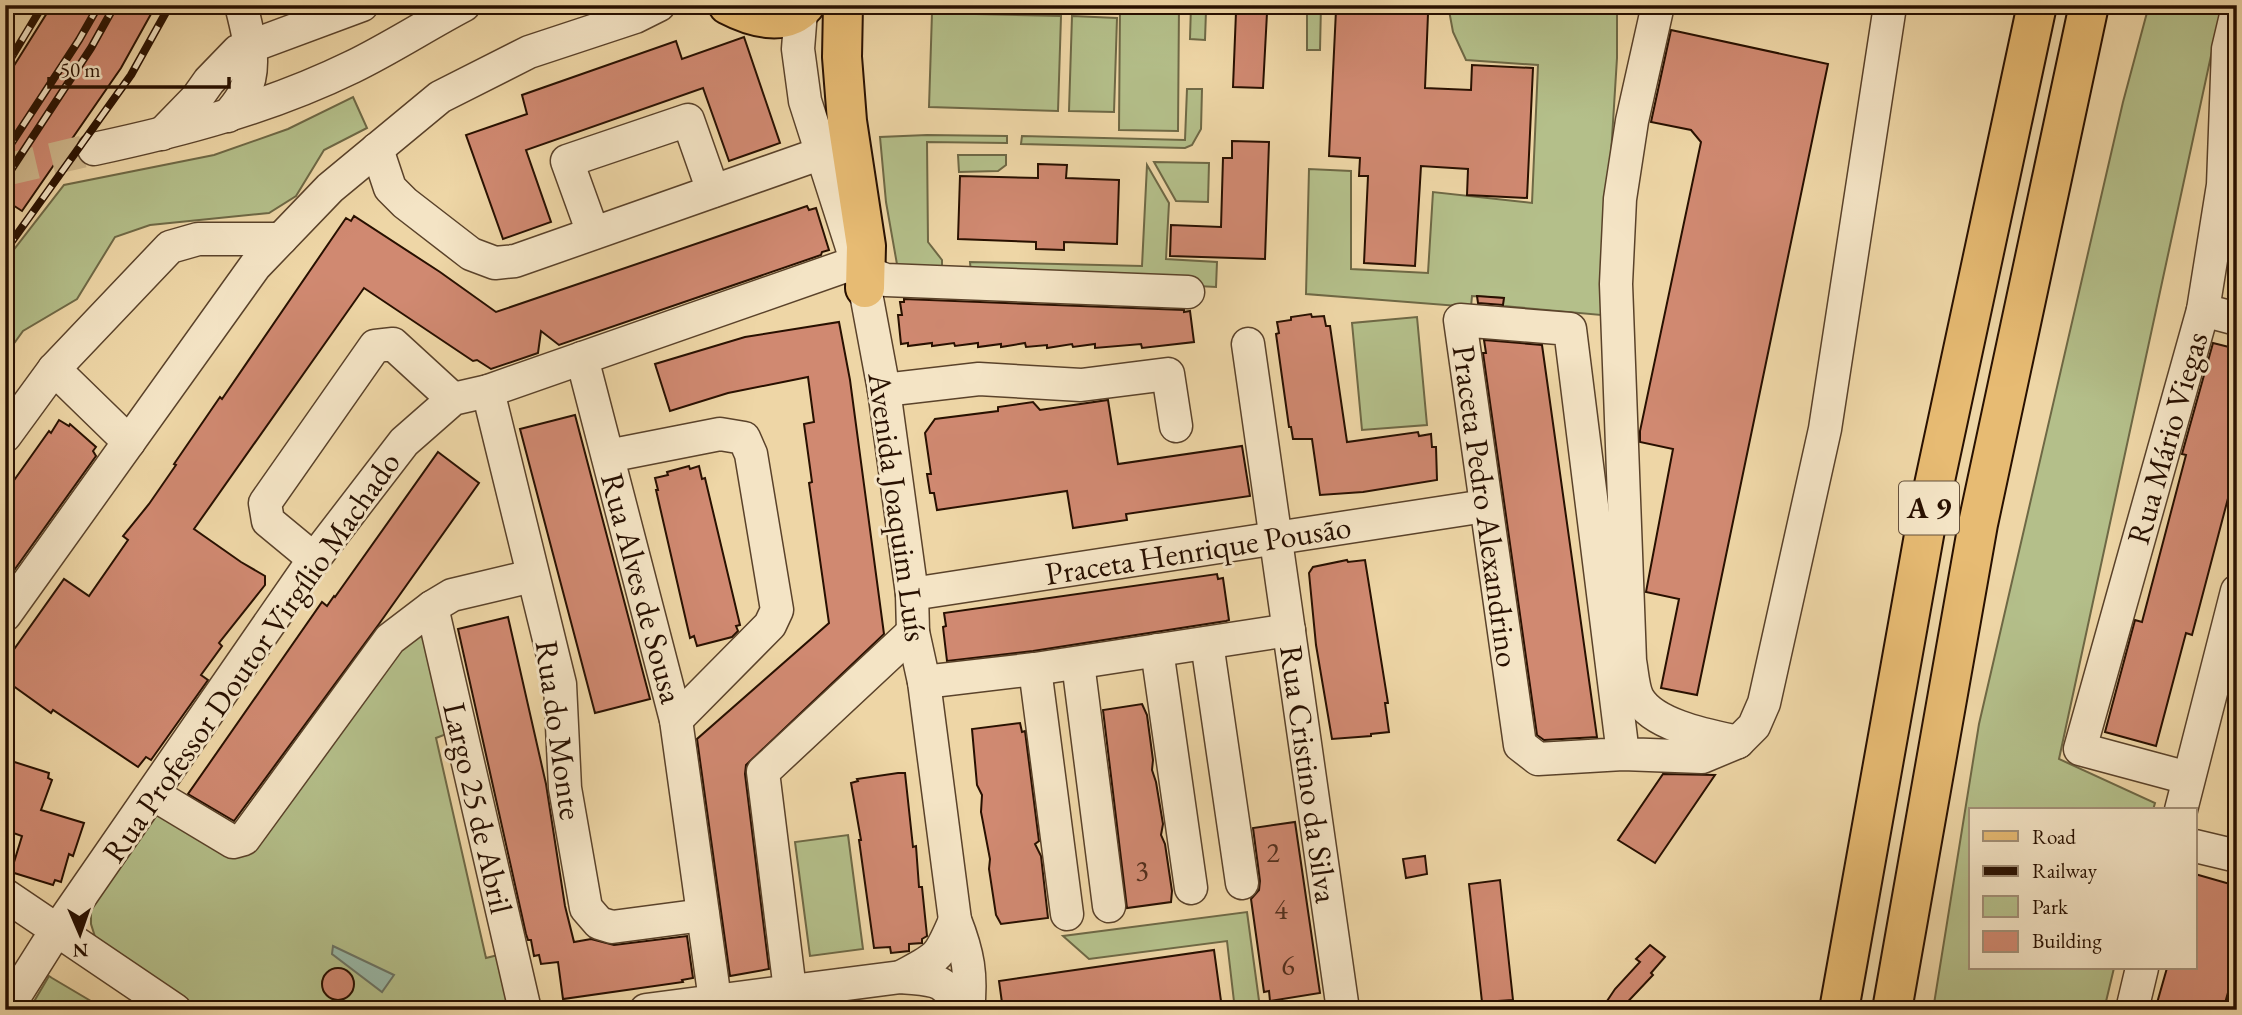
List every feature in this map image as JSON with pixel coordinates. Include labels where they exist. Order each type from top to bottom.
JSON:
[{"type":"main road","points":[[729,5],[757,18],[779,19],[803,8]]},
{"type":"main road","points":[[843,5],[842,57],[847,121],[866,246],[862,274]]},
{"type":"main road","name":"A 9","points":[[1839,1010],[1928,513],[2036,7]]},
{"type":"main road","name":"A 9","points":[[1892,1010],[1978,524],[2087,15]]},
{"type":"street","points":[[209,81],[235,5]]},
{"type":"street","points":[[228,116],[248,83],[251,65],[250,45],[241,5]]},
{"type":"street","points":[[253,5],[270,19],[298,28]]},
{"type":"street","points":[[161,135],[238,51],[362,5]]},
{"type":"street","points":[[5,615],[255,266],[330,188],[440,97],[529,52],[569,25],[607,5]]},
{"type":"street","points":[[529,52],[635,17],[659,5]]},
{"type":"street","points":[[1658,5],[1632,121],[1620,199],[1616,284],[1630,660],[1639,699],[1662,720],[1694,732],[1738,742]]},
{"type":"street","points":[[1623,754],[1702,757],[1738,742],[1754,726],[1764,703],[1825,429],[1890,5]]},
{"type":"street","points":[[94,149],[161,135],[289,95],[351,68],[456,8]]},
{"type":"street","name":"Avenida Joaquim Luís","points":[[803,8],[798,33],[805,101],[862,274],[884,390],[912,594],[913,632],[924,682],[955,920],[966,948],[971,982],[968,1010]]},
{"type":"street","name":"Rua Mário Viegas","points":[[2188,778],[2080,750],[2203,310],[2222,186],[2237,11]]},
{"type":"street","points":[[593,233],[567,160],[688,120],[713,191]]},
{"type":"street","points":[[377,149],[390,188],[471,254],[495,263],[515,261],[822,153]]},
{"type":"street","points":[[5,436],[54,369],[170,247],[198,239],[281,239]]},
{"type":"street","points":[[862,274],[886,280],[1188,292]]},
{"type":"street","name":"Rua Professor Doutor Virgílio Machado","points":[[6,1010],[14,975],[58,930],[314,559],[404,442],[453,400],[488,391],[582,358],[862,274]]},
{"type":"street","points":[[2203,310],[2237,319]]},
{"type":"street","name":"Praceta Pedro Alexandrino","points":[[1460,320],[1570,328],[1623,754],[1538,759],[1520,746],[1460,320]]},
{"type":"street","points":[[314,559],[268,521],[265,503],[375,346],[393,344],[453,400]]},
{"type":"street","name":"Rua Cristino da Silva","points":[[1248,344],[1343,1010]]},
{"type":"street","name":"Rua Alves de Sousa","points":[[582,358],[676,720],[703,915],[731,1002]]},
{"type":"street","points":[[54,369],[129,442]]},
{"type":"street","points":[[884,390],[979,379],[1081,385],[1168,374],[1176,426]]},
{"type":"street","name":"Rua do Monte","points":[[488,391],[560,684],[565,788],[586,908],[599,923],[612,927],[703,915]]},
{"type":"street","name":"Rua Alves de Sousa","points":[[608,456],[720,434],[744,439],[751,454],[777,610],[770,625],[676,720]]},
{"type":"street","name":"Praceta Henrique Pousão","points":[[912,594],[1485,506]]},
{"type":"street","points":[[153,794],[233,842],[244,839],[390,639],[452,594],[533,576]]},
{"type":"street","points":[[2181,808],[2237,591]]},
{"type":"street","name":"Largo 25 de Abril","points":[[432,607],[525,1010]]},
{"type":"street","points":[[924,682],[1078,663],[1289,630]]},
{"type":"street","points":[[790,990],[763,772],[913,632]]},
{"type":"street","points":[[1207,642],[1242,883]]},
{"type":"street","points":[[1157,650],[1191,888]]},
{"type":"street","points":[[1078,663],[1109,906]]},
{"type":"street","points":[[1035,669],[1067,914]]},
{"type":"street","points":[[1179,805],[1230,799]]},
{"type":"street","points":[[2196,846],[2237,856]]},
{"type":"street","points":[[5,895],[172,1008]]},
{"type":"street","points":[[901,977],[935,959],[943,950],[955,920]]},
{"type":"street","points":[[2132,1010],[2142,970]]},
{"type":"street","points":[[653,1009],[731,1002],[790,990],[901,977],[939,981],[948,987],[963,1010]]},
{"type":"green space","points":[[1120,5],[1179,5],[1178,131],[1119,130]]},
{"type":"green space","points":[[1191,5],[1321,5],[1320,50],[1307,50],[1307,14],[1206,11],[1205,40],[1190,39]]},
{"type":"green space","points":[[1354,5],[1428,5],[1428,11],[1371,10],[1369,69],[1348,98]]},
{"type":"green space","points":[[1448,5],[1617,7],[1617,58],[1601,315],[1503,306],[1503,298],[1472,296],[1471,307],[1306,294],[1309,169],[1351,171],[1351,269],[1428,273],[1433,192],[1532,203],[1538,65],[1466,60],[1453,32]]},
{"type":"green space","points":[[2149,5],[2222,5],[2059,759],[2155,803],[2154,808],[1969,808],[1969,970],[2114,970],[2104,1010],[1933,1010],[1979,724],[2123,102]]},
{"type":"green space","points":[[932,13],[1061,16],[1058,111],[929,107]]},
{"type":"green space","points":[[1072,16],[1117,18],[1114,112],[1069,111]]},
{"type":"green space","points":[[1187,89],[1202,89],[1201,129],[1192,145],[1185,148],[1021,144],[1022,136],[1185,140]]},
{"type":"green space","points":[[353,97],[367,128],[324,150],[296,196],[269,213],[150,225],[115,237],[77,299],[23,331],[5,356],[5,261],[64,185],[214,155],[288,129]]},
{"type":"green space","points":[[1007,136],[1007,143],[927,142],[928,242],[942,260],[942,272],[898,270],[886,202],[880,137]]},
{"type":"green space","points":[[958,155],[1006,155],[1006,165],[998,171],[959,172]]},
{"type":"green space","points":[[1154,162],[1209,163],[1208,202],[1176,201]]},
{"type":"green space","points":[[1147,165],[1169,203],[1166,259],[1217,262],[1216,287],[971,274],[970,262],[1142,266]]},
{"type":"green space","points":[[1417,317],[1427,425],[1362,430],[1352,323]]},
{"type":"green space","points":[[425,622],[452,732],[436,738],[486,958],[498,955],[511,1010],[196,1010],[97,943],[91,924],[91,907],[160,807],[238,851],[393,648]]},
{"type":"green space","points":[[848,835],[863,949],[810,956],[795,842]]},
{"type":"green space","points":[[1247,912],[1260,1008],[1314,1002],[1314,1010],[1235,1010],[1227,941],[1089,959],[1063,936]]},
{"type":"green space","points":[[49,976],[52,978],[106,1010],[29,1010]]},
{"type":"shaded area","points":[[333,946],[394,975],[382,992],[332,954]]},
{"type":"building","points":[[52,5],[156,5],[121,68],[22,211],[5,200],[5,80]]},
{"type":"building","points":[[1336,10],[1428,14],[1425,88],[1471,90],[1472,65],[1533,68],[1527,198],[1467,195],[1468,169],[1421,166],[1415,266],[1364,263],[1368,176],[1359,176],[1360,158],[1329,156]]},
{"type":"building","points":[[1236,12],[1267,13],[1263,88],[1233,87]]},
{"type":"building","points":[[1671,30],[1828,64],[1697,695],[1661,688],[1679,599],[1646,592],[1673,449],[1640,442],[1640,431],[1701,142],[1691,130],[1651,122]]},
{"type":"building","points":[[744,37],[780,143],[729,161],[703,88],[526,150],[551,222],[503,239],[466,135],[527,114],[522,95],[676,41],[682,59]]},
{"type":"building","points":[[1232,141],[1269,142],[1265,259],[1170,256],[1171,225],[1221,227],[1223,158],[1232,158]]},
{"type":"building","points":[[1038,164],[1067,165],[1066,178],[1119,180],[1117,244],[1064,242],[1064,250],[1036,249],[1036,242],[958,239],[960,176],[1038,178]]},
{"type":"building","points":[[807,206],[809,210],[816,208],[829,250],[821,255],[559,345],[541,331],[538,353],[491,369],[477,360],[473,361],[364,288],[194,529],[265,576],[265,585],[219,643],[222,646],[201,675],[208,680],[151,760],[146,757],[138,767],[53,710],[51,713],[5,680],[5,662],[64,579],[89,596],[128,540],[123,536],[149,504],[220,397],[222,399],[346,218],[351,221],[354,216],[496,312]]},
{"type":"building","points":[[1477,296],[1504,298],[1503,305],[1478,303]]},
{"type":"building","points":[[904,299],[1184,310],[1190,311],[1194,342],[1142,348],[1141,344],[1095,348],[1095,344],[1073,347],[1072,344],[1047,348],[1047,345],[1026,347],[1025,343],[1001,347],[1001,344],[978,347],[978,343],[908,346],[908,343],[901,344],[898,315],[902,315],[900,302],[904,302]]},
{"type":"building","points":[[1311,314],[1312,317],[1324,316],[1326,326],[1330,326],[1347,442],[1418,432],[1419,436],[1431,434],[1432,447],[1436,447],[1437,480],[1363,492],[1320,495],[1312,439],[1293,439],[1289,427],[1276,334],[1279,333],[1277,322]]},
{"type":"building","points":[[839,322],[850,380],[884,634],[746,765],[769,969],[730,976],[697,739],[829,623],[809,483],[812,482],[804,424],[814,422],[808,377],[728,393],[670,411],[655,364],[745,337]]},
{"type":"building","points":[[1484,340],[1542,345],[1597,737],[1544,740],[1537,735],[1483,353],[1486,353]]},
{"type":"building","points":[[2213,343],[2237,349],[2237,440],[2230,466],[2236,468],[2192,635],[2186,633],[2156,746],[2105,732],[2135,620],[2142,622],[2186,455],[2182,454]]},
{"type":"building","points":[[1108,400],[1118,464],[1242,446],[1250,496],[1126,514],[1127,520],[1073,528],[1067,491],[937,510],[934,493],[930,493],[927,474],[931,474],[925,433],[935,419],[998,411],[998,407],[1033,402],[1040,410]]},
{"type":"building","points":[[575,415],[650,699],[595,713],[520,429]]},
{"type":"building","points":[[59,420],[69,426],[70,424],[96,447],[93,451],[96,456],[5,583],[5,493]]},
{"type":"building","points":[[438,452],[479,483],[379,624],[234,821],[188,794],[322,602],[327,606],[335,597]]},
{"type":"building","points":[[689,466],[690,469],[699,466],[702,479],[705,478],[740,625],[736,626],[738,631],[732,637],[697,646],[694,636],[690,638],[655,478]]},
{"type":"building","points":[[1347,560],[1365,560],[1388,703],[1385,703],[1389,732],[1332,739],[1316,645],[1309,573],[1313,567]]},
{"type":"building","points":[[1217,574],[1218,579],[1223,578],[1229,620],[1226,621],[1033,651],[947,661],[944,613]]},
{"type":"building","points":[[508,617],[546,784],[565,906],[574,942],[591,939],[614,945],[687,936],[693,978],[682,980],[683,982],[563,999],[558,962],[541,964],[539,955],[534,956],[531,940],[528,940],[526,934],[458,629]]},
{"type":"building","points":[[1142,704],[1147,715],[1152,770],[1163,824],[1161,835],[1165,844],[1172,891],[1171,902],[1127,908],[1103,710]]},
{"type":"building","points":[[1020,723],[1022,732],[1025,731],[1039,841],[1035,844],[1041,856],[1048,918],[1001,924],[996,915],[989,869],[990,859],[981,812],[982,795],[977,785],[972,729]]},
{"type":"building","points":[[5,759],[49,773],[48,778],[52,780],[41,810],[84,823],[73,856],[69,854],[61,882],[55,880],[53,885],[11,872],[22,836],[5,830]]},
{"type":"building","points":[[905,773],[927,936],[922,939],[922,943],[909,944],[909,951],[891,953],[890,947],[874,948],[851,783],[858,781],[857,779]]},
{"type":"building","points":[[1663,774],[1715,775],[1655,863],[1618,840]]},
{"type":"building","points":[[1295,822],[1320,993],[1270,1001],[1269,991],[1264,992],[1251,899],[1259,890],[1260,881],[1253,828]]},
{"type":"building","points":[[1425,856],[1427,874],[1406,878],[1403,859]]},
{"type":"building","points":[[2196,874],[2237,886],[2237,961],[2223,1010],[2155,1010],[2166,970],[2196,970]]},
{"type":"building","points":[[1500,880],[1513,1000],[1482,1002],[1469,884]]},
{"type":"building","points":[[1650,945],[1665,957],[1651,973],[1653,975],[1620,1010],[1601,1010],[1615,989],[1640,962],[1636,959]]},
{"type":"building","points":[[1214,950],[1221,1001],[1160,1010],[1003,1010],[999,981]]},
{"type":"building","points":[[338,968],[349,973],[354,984],[349,995],[338,1000],[327,995],[322,984],[327,973]]},
{"type":"tunnel","points":[[5,170],[94,149]]},
{"type":"railway","points":[[5,68],[43,5]]},
{"type":"railway","points":[[5,153],[99,5]]},
{"type":"railway","points":[[5,179],[91,48],[115,5]]},
{"type":"railway","points":[[5,251],[131,75],[170,5]]}]
